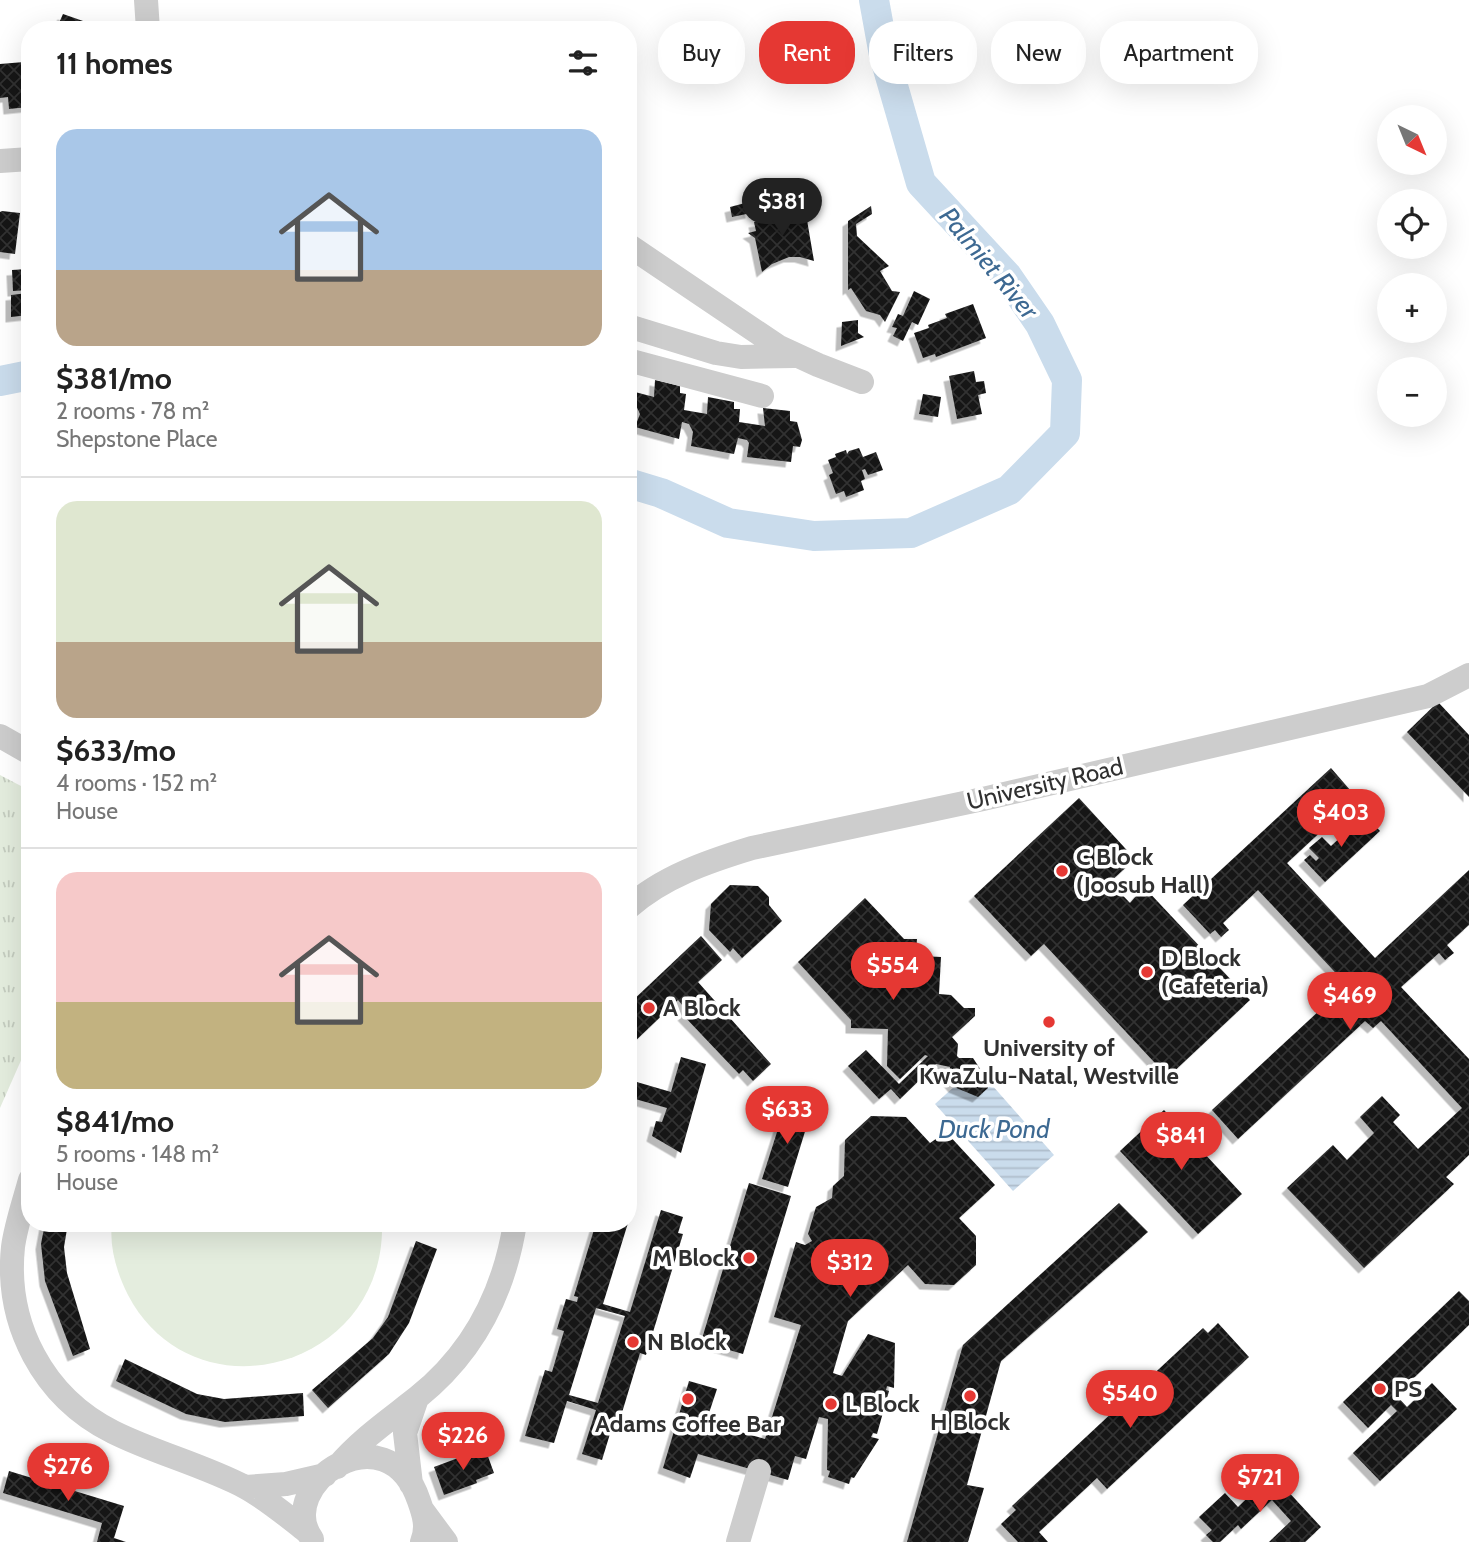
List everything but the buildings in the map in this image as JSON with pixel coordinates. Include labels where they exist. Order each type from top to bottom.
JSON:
[{"type":"street","points":[[146,0],[147,21]]},
{"type":"street","points":[[0,161],[21,160]]},
{"type":"street","points":[[637,250],[795,356],[862,382]]},
{"type":"street","points":[[637,329],[716,353],[741,357],[795,356]]},
{"type":"street","points":[[637,362],[762,397]]},
{"type":"street","name":"University Road","points":[[637,902],[661,885],[715,859],[752,848],[983,799],[1428,696],[1469,675]]},
{"type":"street","points":[[0,736],[21,747]]},
{"type":"street","points":[[21,1214],[13,1244],[13,1296],[25,1340],[43,1372],[72,1404],[98,1424],[246,1488],[310,1536]]},
{"type":"street","points":[[310,1536],[303,1518],[305,1502],[311,1489],[364,1438],[445,1373],[482,1323],[497,1295],[513,1232]]},
{"type":"street","points":[[418,1397],[405,1433],[411,1484],[426,1522],[422,1542]]},
{"type":"street","points":[[246,1488],[286,1484],[331,1471],[361,1455],[378,1456],[393,1464],[411,1484]]},
{"type":"street","points":[[738,1542],[759,1471]]},
{"type":"street","points":[[422,1511],[446,1542]]},
{"type":"green space","points":[[0,775],[21,786],[21,1060],[0,1108]]},
{"type":"green space","points":[[111,1232],[381,1232],[375,1273],[353,1314],[321,1343],[281,1361],[238,1366],[196,1357],[158,1334],[128,1295],[113,1251]]},
{"type":"water","name":"Duck Pond","points":[[976,1067],[1054,1155],[1013,1191],[935,1104]]},
{"type":"waterway","name":"Palmiet River","points":[[637,486],[661,493],[728,523],[814,536],[911,533],[1009,490],[1065,433],[1067,380],[1040,324],[1007,276],[921,183],[884,55],[874,0]]},
{"type":"waterway","name":"Palmiet River","points":[[0,381],[21,377]]},
{"type":"place","name":"C Block (Joosub Hall)","points":[[1062,871]]},
{"type":"place","name":"D Block (Cafeteria)","points":[[1147,972]]},
{"type":"place","name":"A Block","points":[[649,1008]]},
{"type":"place","name":"University of KwaZulu-Natal, Westville","points":[[1049,1022]]},
{"type":"place","name":"M Block","points":[[749,1258]]},
{"type":"place","name":"N Block","points":[[633,1342]]},
{"type":"place","name":"PS","points":[[1380,1389]]},
{"type":"place","name":"H Block","points":[[970,1396]]},
{"type":"place","name":"Adams Coffee Bar","points":[[688,1399]]},
{"type":"place","name":"L Block","points":[[831,1404]]}]
